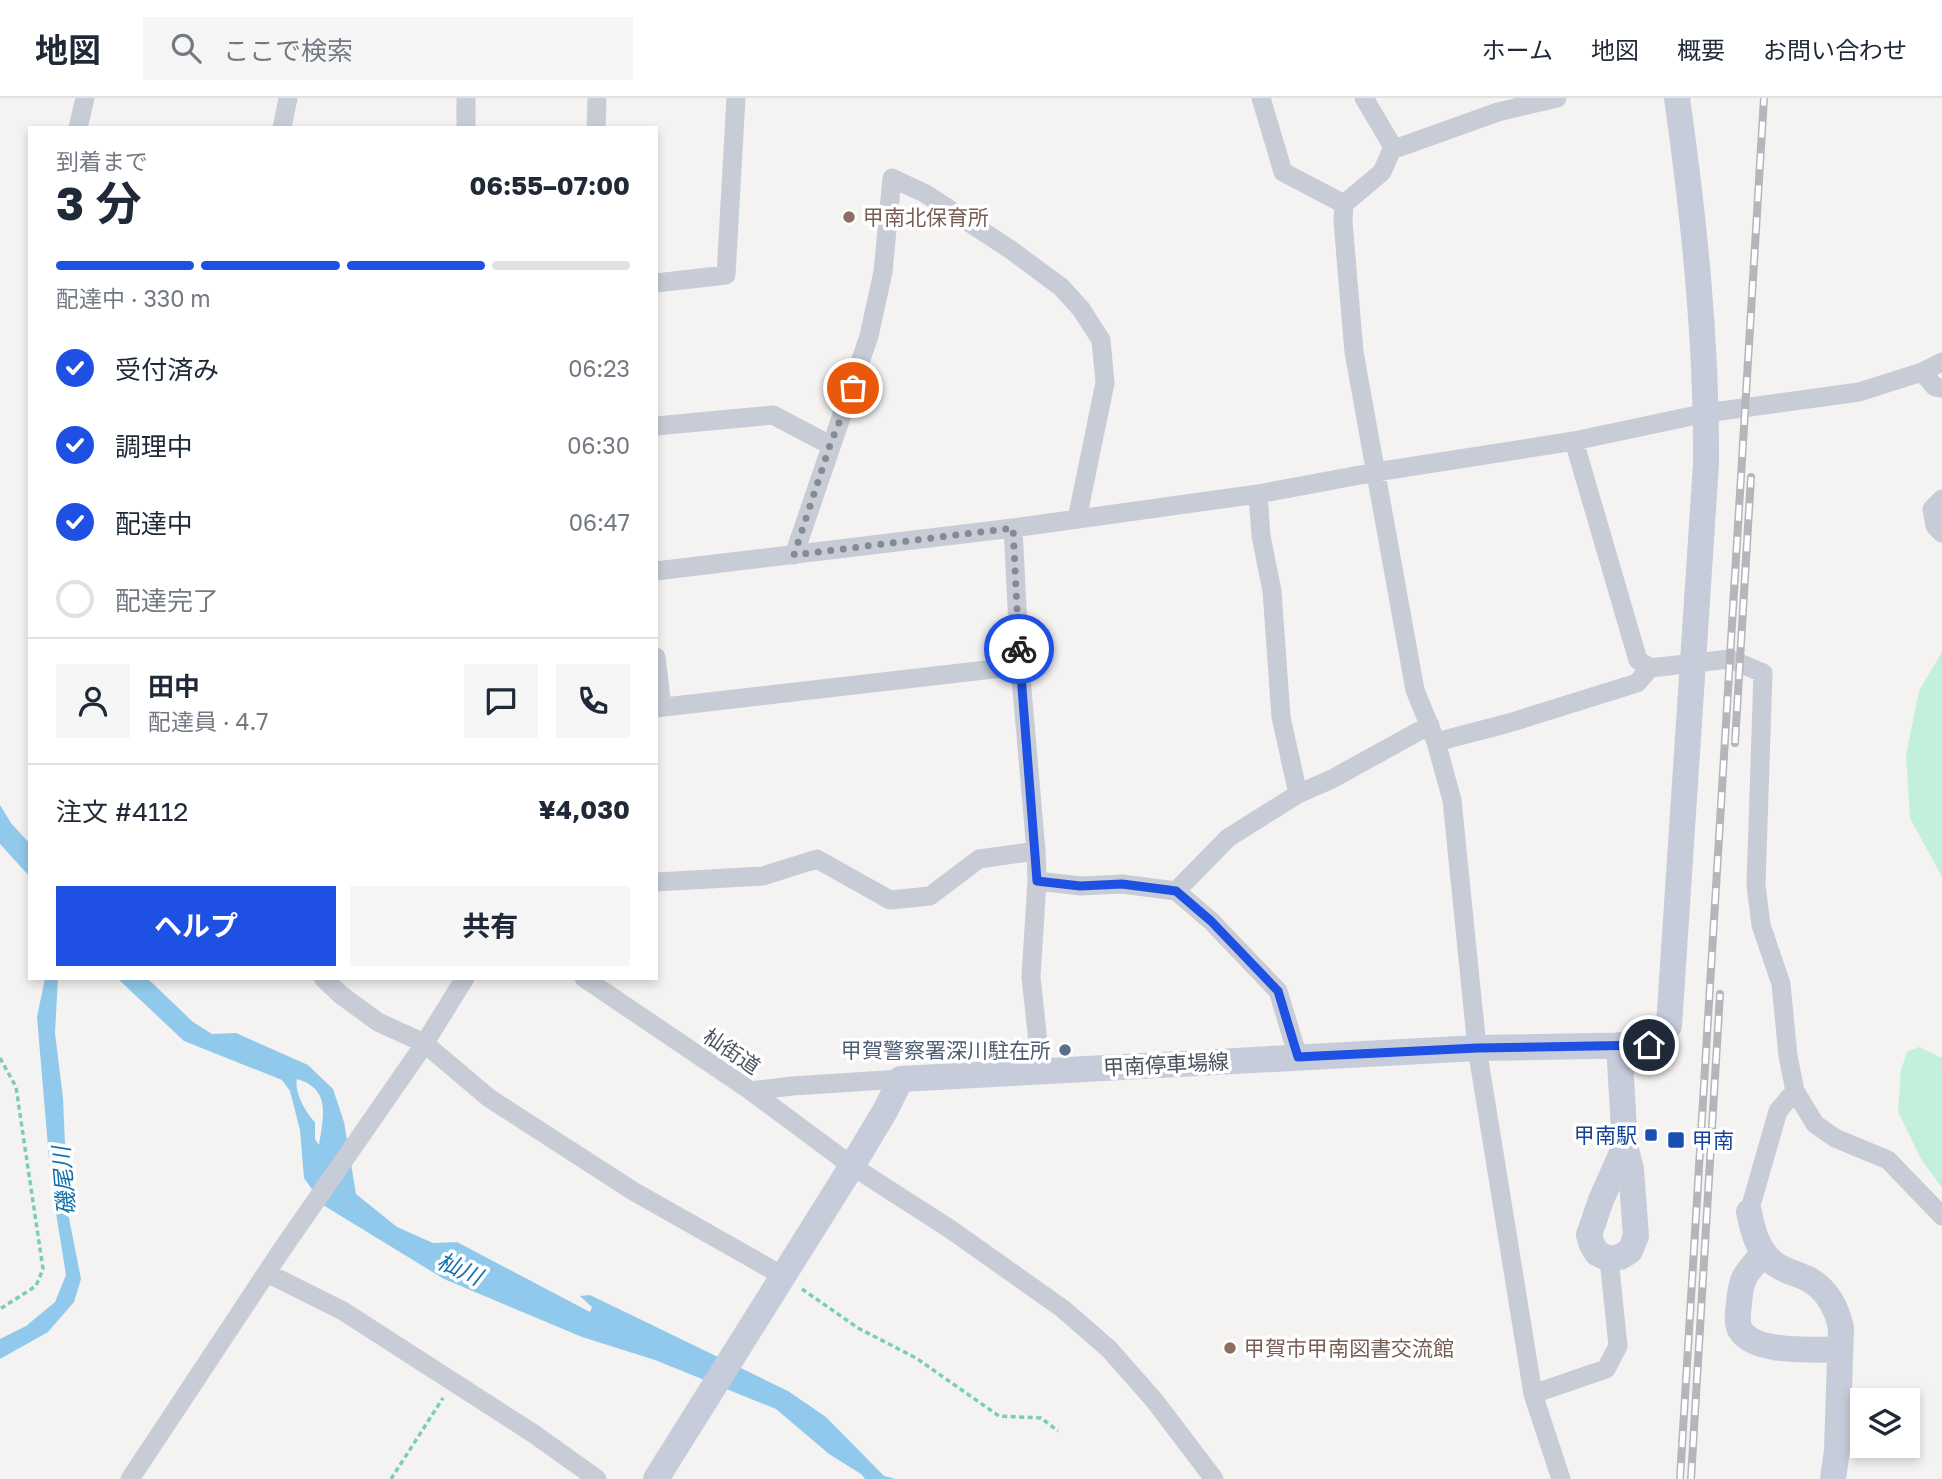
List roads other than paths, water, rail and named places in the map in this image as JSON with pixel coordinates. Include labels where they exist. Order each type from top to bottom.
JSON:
[{"type":"street","points":[[78,126],[85,98]]},
{"type":"street","points":[[282,126],[288,98]]},
{"type":"street","points":[[466,98],[467,126]]},
{"type":"street","points":[[596,126],[597,98]]},
{"type":"street","points":[[658,283],[726,275],[736,98]]},
{"type":"street","points":[[1261,98],[1283,172],[1344,204]]},
{"type":"street","points":[[1364,98],[1393,147]]},
{"type":"street","points":[[1557,98],[1499,112],[1393,147],[1382,172],[1344,204],[1343,222],[1354,352],[1416,690],[1433,734],[1452,800],[1477,1048],[1533,1394],[1561,1479]]},
{"type":"street","points":[[1677,98],[1687,165],[1699,289],[1706,413],[1706,464],[1692,663]]},
{"type":"street","points":[[794,555],[869,336],[883,272],[892,178],[926,194],[1011,250],[1060,287],[1081,309],[1101,340],[1105,383],[1077,519]]},
{"type":"street","points":[[658,571],[1013,528],[1258,494],[1376,472],[1574,441],[1706,413],[1859,392],[1922,372],[1942,362]]},
{"type":"street","points":[[1922,372],[1934,387],[1942,388]]},
{"type":"street","points":[[658,426],[773,415],[830,445]]},
{"type":"street","points":[[1574,441],[1638,660],[1650,668],[1730,659],[1763,673],[1756,885],[1761,925],[1781,984],[1788,1056],[1795,1091],[1815,1124],[1835,1138],[1888,1160],[1942,1216]]},
{"type":"street","points":[[1258,494],[1261,536],[1272,591],[1281,717],[1298,794]]},
{"type":"street","points":[[1942,499],[1932,509],[1935,526],[1942,533]]},
{"type":"street","points":[[1013,528],[1020,666],[1036,850],[1037,881],[1031,977],[1041,1070]]},
{"type":"street","name":"甲南停車場線","points":[[901,1079],[1477,1048],[1649,1045],[1669,1026],[1672,1005],[1692,663]]},
{"type":"street","points":[[659,707],[1020,666]]},
{"type":"street","points":[[1176,891],[1228,838],[1298,794],[1433,734],[1509,723],[1637,683],[1650,668]]},
{"type":"street","points":[[658,882],[763,876],[817,859],[890,900],[930,896],[979,859],[1036,850]]},
{"type":"street","points":[[1037,881],[1080,886],[1122,884],[1176,891],[1211,921],[1278,991],[1298,1057]]},
{"type":"street","points":[[325,980],[378,1022],[423,1046],[489,1098],[779,1283]]},
{"type":"street","points":[[130,1479],[281,1251],[423,1046],[464,980]]},
{"type":"street","name":"杣街道","points":[[587,980],[751,1091],[852,1166],[950,1229],[1063,1310],[1109,1349],[1154,1400],[1214,1479]]},
{"type":"street","points":[[1619,1045],[1625,1146],[1631,1170],[1636,1236],[1630,1251],[1609,1259],[1597,1254],[1589,1235],[1625,1146]]},
{"type":"street","points":[[751,1091],[901,1079]]},
{"type":"street","points":[[656,1479],[852,1166],[901,1079]]},
{"type":"street","points":[[1795,1091],[1778,1111],[1749,1212],[1753,1233],[1764,1253],[1774,1264],[1809,1280],[1824,1291],[1837,1310],[1841,1328],[1837,1450],[1833,1479]]},
{"type":"street","points":[[1604,1194],[1614,1190],[1626,1192],[1632,1199]]},
{"type":"street","points":[[1764,1253],[1746,1272],[1740,1283],[1740,1330],[1750,1340],[1765,1346],[1840,1350]]},
{"type":"street","points":[[1533,1394],[1606,1369],[1618,1346],[1609,1259]]},
{"type":"street","points":[[267,1273],[343,1311],[534,1434],[597,1479]]},
{"type":"water","points":[[0,805],[11,823],[28,842],[28,875],[0,844]]},
{"type":"water","name":"磯尾川","points":[[45,980],[58,980],[55,1033],[63,1098],[68,1213],[81,1279],[74,1302],[48,1332],[0,1359],[0,1339],[26,1326],[55,1302],[66,1275],[51,1182],[37,1017]]},
{"type":"water","name":"杣川","points":[[119,980],[149,980],[193,1022],[212,1034],[236,1033],[308,1065],[333,1089],[344,1122],[356,1194],[397,1227],[433,1243],[457,1242],[590,1312],[592,1307],[580,1296],[590,1295],[788,1391],[826,1417],[884,1476],[896,1479],[865,1479],[829,1454],[776,1409],[655,1360],[582,1337],[444,1279],[323,1205],[304,1178],[300,1130],[290,1091],[282,1080],[184,1041]],"holes":[[[297,1079],[316,1090],[323,1106],[319,1145],[315,1139],[315,1122],[302,1102],[297,1090]]]},
{"type":"railway","points":[[1680,1479],[1764,98]]},
{"type":"railway","points":[[1735,743],[1751,477]]},
{"type":"railway","points":[[1691,1479],[1720,994]]},
{"type":"place","name":"甲南北保育所","points":[[849,217]]},
{"type":"place","name":"甲賀警察署深川駐在所","points":[[1065,1050]]},
{"type":"place","name":"甲南駅","points":[[1651,1135]]},
{"type":"place","name":"甲南","points":[[1676,1140]]},
{"type":"place","name":"甲賀市甲南図書交流館","points":[[1230,1348]]}]
